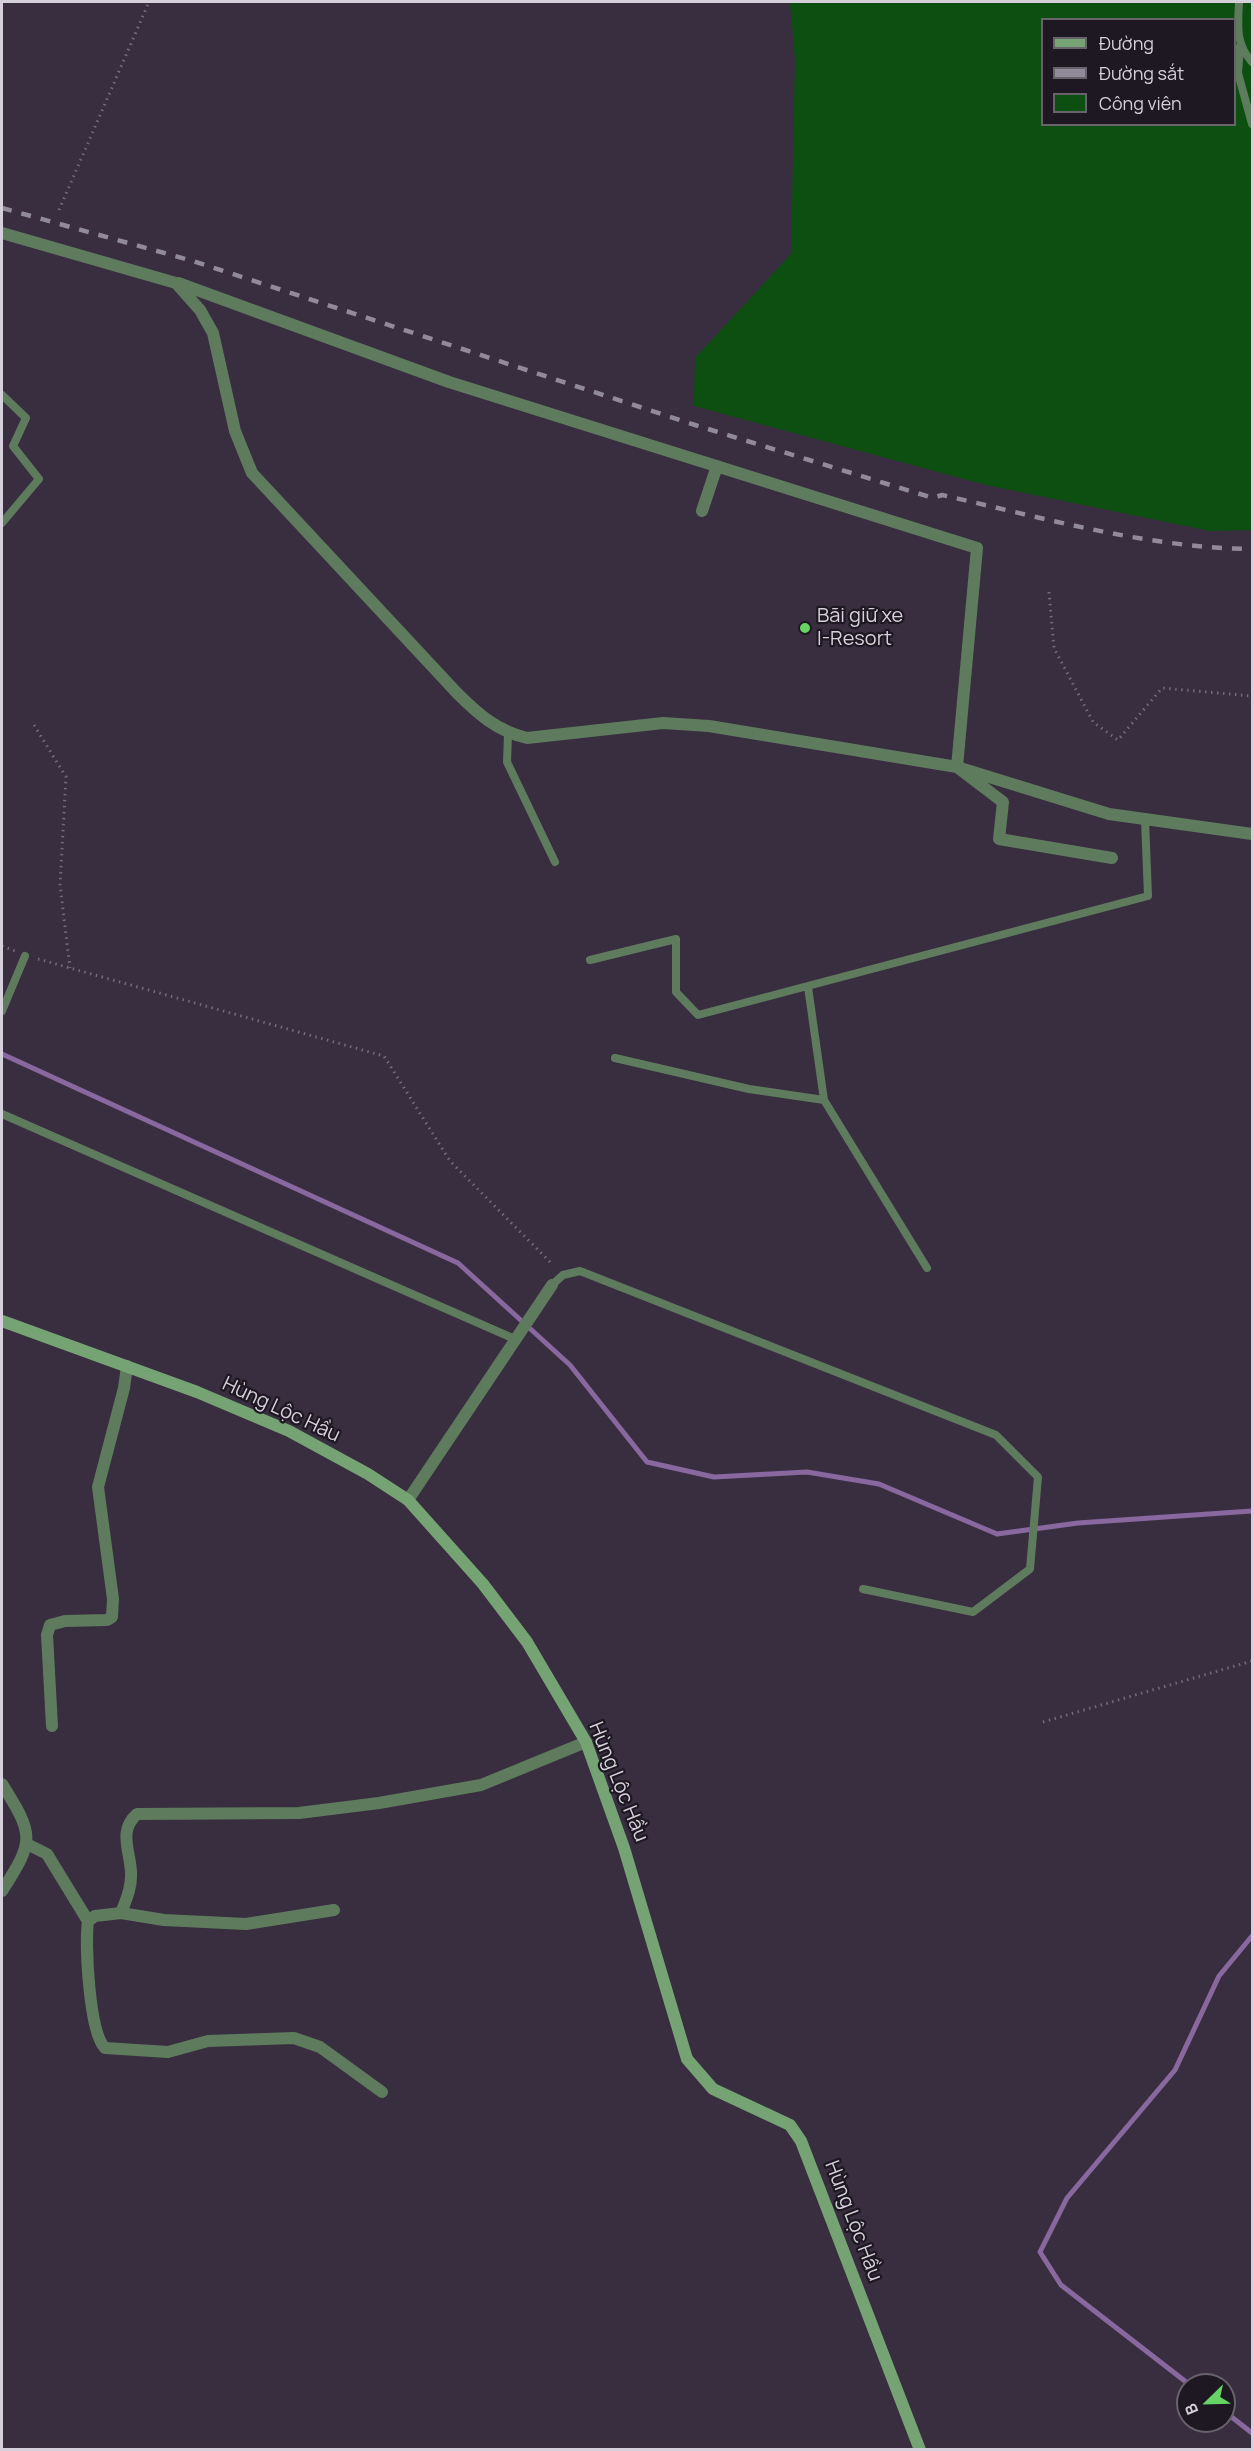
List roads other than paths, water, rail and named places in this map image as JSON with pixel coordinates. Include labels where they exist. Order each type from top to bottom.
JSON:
[{"type":"street","points":[[2,233],[176,283],[448,382],[977,548],[957,767]]},
{"type":"street","points":[[176,283],[200,310],[213,333],[235,431],[252,473],[457,693],[476,712],[508,734],[527,738],[663,723],[708,726],[957,767],[1109,814],[1252,834]]},
{"type":"street","points":[[702,511],[717,466]]},
{"type":"street","points":[[957,767],[1003,802],[999,839],[1112,858]]},
{"type":"street","points":[[408,1500],[552,1285]]},
{"type":"street","name":"Hùng Lộc Hầu","points":[[2,1322],[197,1392],[289,1431],[368,1474],[408,1500],[483,1584],[527,1642],[586,1742],[624,1848],[687,2059],[713,2089],[790,2125],[801,2141],[920,2450]]},
{"type":"street","points":[[52,1725],[47,1635],[50,1625],[65,1621],[107,1620],[112,1617],[113,1599],[98,1487],[124,1388],[127,1366]]},
{"type":"street","points":[[121,1913],[130,1890],[131,1872],[125,1836],[130,1821],[137,1814],[290,1814],[379,1803],[481,1785],[586,1742]]},
{"type":"street","points":[[2,1784],[25,1826],[28,1845],[2,1891]]},
{"type":"street","points":[[28,1845],[47,1854],[88,1921],[86,1941],[96,2032],[105,2048],[168,2052],[208,2041],[294,2038],[320,2048],[382,2092]]},
{"type":"street","points":[[88,1921],[95,1916],[121,1913],[164,1920],[246,1924],[334,1910]]},
{"type":"lane","points":[[1239,2],[1238,73],[1252,124]]},
{"type":"lane","points":[[1240,46],[1252,62]]},
{"type":"lane","points":[[2,395],[26,418],[13,446],[39,479],[2,523]]},
{"type":"lane","points":[[508,734],[507,762],[555,862]]},
{"type":"lane","points":[[590,960],[676,939],[676,992],[698,1016],[1148,896],[1145,820]]},
{"type":"lane","points":[[2,1011],[25,956]]},
{"type":"lane","points":[[808,987],[824,1100],[927,1268]]},
{"type":"lane","points":[[615,1058],[749,1089],[824,1100]]},
{"type":"lane","points":[[2,1114],[517,1340]]},
{"type":"lane","points":[[552,1285],[563,1275],[580,1271],[996,1435],[1038,1477],[1030,1569],[973,1612],[863,1589]]},
{"type":"waterway","points":[[2,1054],[458,1263],[570,1365],[647,1462],[714,1477],[807,1472],[879,1484],[997,1534],[1078,1523],[1252,1511]]},
{"type":"waterway","points":[[1176,2374],[1061,2285],[1040,2252],[1067,2198],[1175,2070],[1219,1976],[1252,1936]]},
{"type":"waterway","points":[[1236,2420],[1252,2433]]},
{"type":"railway","points":[[2,208],[193,261],[695,425],[933,498],[942,495],[1135,538],[1252,549]]},
{"type":"place","name":"Bãi giữ xe I-Resort","points":[[805,628]]}]
